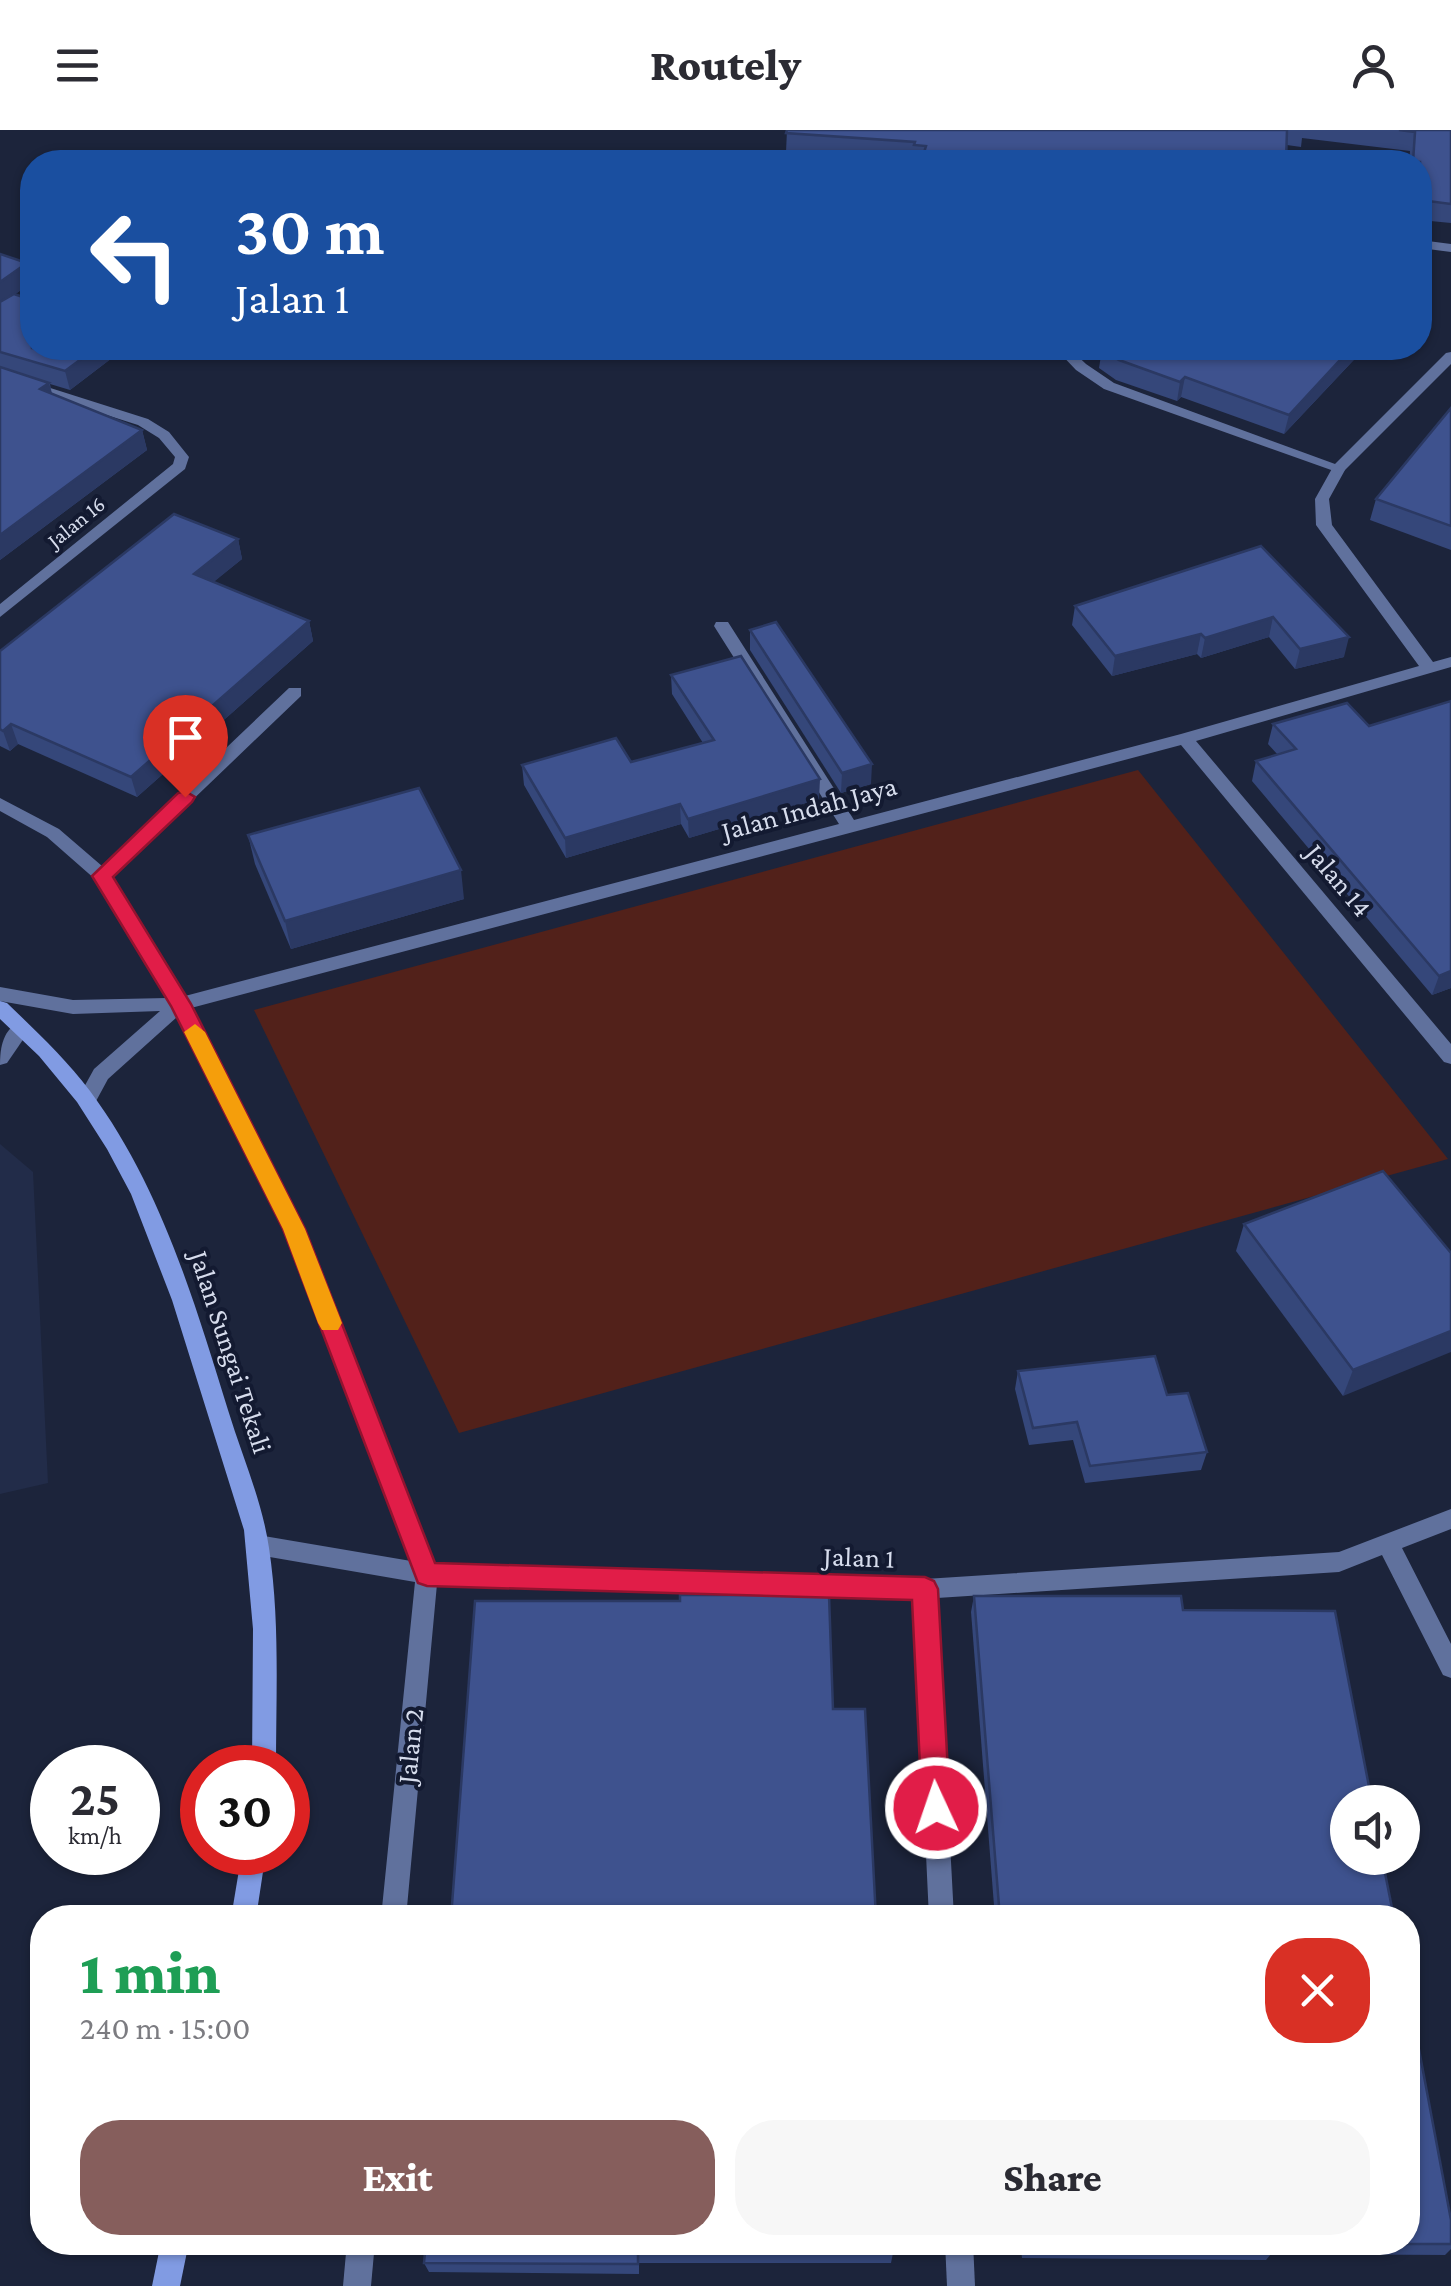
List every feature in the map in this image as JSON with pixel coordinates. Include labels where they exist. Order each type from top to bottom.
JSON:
[{"type":"street","points":[[0,319],[20,303]]},
{"type":"street","points":[[1430,668],[1324,525],[1322,499],[1339,468],[1451,356]]},
{"type":"street","points":[[1074,360],[1109,386],[1339,468]]},
{"type":"street","name":"Jalan 16","points":[[0,376],[142,422],[178,450],[182,458],[180,466],[0,612]]},
{"type":"street","points":[[722,626],[849,826]]},
{"type":"street","name":"Jalan Indah Jaya","points":[[0,994],[72,1008],[180,1004],[1186,739],[1451,662]]},
{"type":"street","points":[[102,876],[295,692]]},
{"type":"street","name":"Jalan 14","points":[[1186,739],[1451,1057]]},
{"type":"street","points":[[0,804],[53,834],[102,876],[180,1004],[294,1229],[427,1574]]},
{"type":"street","name":"Jalan Indah Jaya","points":[[88,1098],[101,1074],[180,1004]]},
{"type":"street","name":"Jalan Sungai Tekali","points":[[0,1008],[88,1098],[142,1190],[192,1327],[258,1546],[263,1745]]},
{"type":"street","points":[[0,1058],[22,1028]]},
{"type":"street","name":"Jalan 1","points":[[258,1546],[427,1574],[925,1589],[1339,1562],[1451,1519]]},
{"type":"street","points":[[1388,1544],[1451,1668]]},
{"type":"street","name":"Jalan 2","points":[[394,1905],[427,1574]]},
{"type":"street","points":[[925,1589],[941,1905]]},
{"type":"street","points":[[245,1905],[250,1875]]},
{"type":"street","points":[[166,2286],[172,2255]]},
{"type":"street","points":[[356,2286],[360,2255]]},
{"type":"street","points":[[960,2255],[962,2286]]},
{"type":"shaded area","points":[[1138,770],[1448,1159],[459,1433],[254,1010]]},
{"type":"shaded area","points":[[0,1144],[33,1172],[48,1483],[0,1494]]},
{"type":"building","points":[[1287,130],[1286,150],[925,150],[926,146],[914,145],[915,142],[786,133]]},
{"type":"building","points":[[1399,130],[1451,130],[1451,204],[1432,202],[1432,150],[1414,150],[1415,132]]},
{"type":"building","points":[[0,254],[20,261],[20,268],[0,282]]},
{"type":"building","points":[[14,294],[20,296],[20,358],[0,352],[0,302]]},
{"type":"building","points":[[27,360],[80,360],[65,371]]},
{"type":"building","points":[[1119,360],[1340,360],[1289,415],[1185,377],[1180,382]]},
{"type":"building","points":[[0,367],[49,383],[40,389],[142,430],[0,535]]},
{"type":"building","points":[[1451,408],[1451,526],[1376,499]]},
{"type":"building","points":[[174,514],[238,539],[194,574],[309,621],[131,777],[11,724],[3,731],[0,729],[0,651]]},
{"type":"building","points":[[1261,546],[1349,637],[1300,649],[1273,617],[1205,638],[1201,634],[1115,656],[1075,606]]},
{"type":"building","points":[[776,622],[872,764],[842,773],[750,630]]},
{"type":"building","points":[[741,656],[820,779],[688,819],[680,804],[565,838],[522,765],[616,738],[631,762],[714,740],[671,675]]},
{"type":"building","points":[[1451,701],[1451,971],[1439,976],[1256,761],[1296,749],[1273,724],[1347,703],[1369,726]]},
{"type":"building","points":[[419,788],[461,870],[285,921],[248,835]]},
{"type":"building","points":[[1383,1171],[1451,1253],[1451,1331],[1353,1370],[1244,1224]]},
{"type":"building","points":[[1155,1356],[1167,1395],[1188,1393],[1207,1452],[1090,1466],[1077,1422],[1033,1428],[1018,1371]]},
{"type":"building","points":[[680,1595],[829,1595],[833,1709],[865,1709],[875,1905],[452,1905],[475,1601],[680,1601]]},
{"type":"building","points":[[974,1596],[1181,1596],[1183,1610],[1335,1611],[1369,1785],[1330,1785],[1330,1875],[1385,1875],[1391,1905],[999,1905]]},
{"type":"building","points":[[1420,2055],[1451,2220],[1451,2244],[1420,2244]]},
{"type":"building","points":[[425,2255],[638,2255],[638,2264],[424,2263]]},
{"type":"slow traffic","points":[[195,1032],[294,1229],[330,1323]]},
{"type":"route","points":[[185,797],[102,876],[180,1004],[294,1229],[427,1574],[925,1589],[936,1808]]}]
